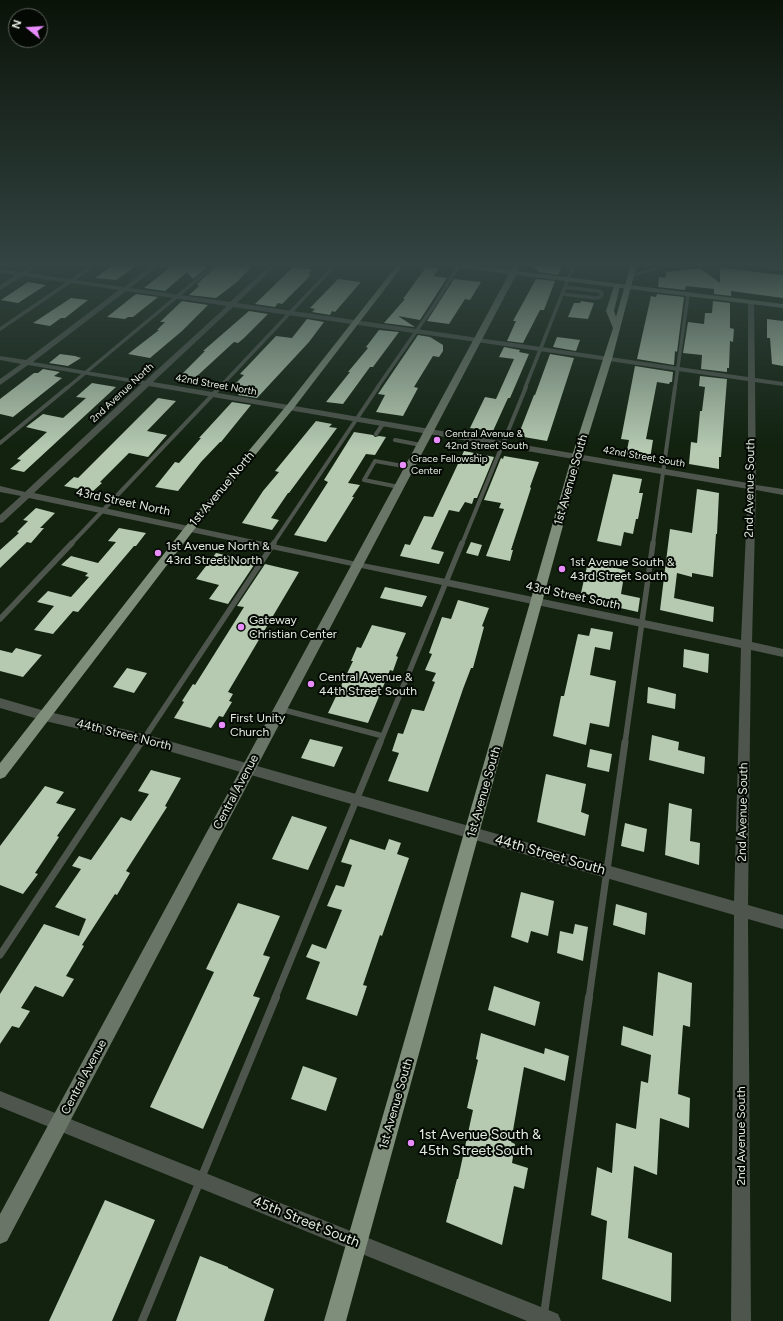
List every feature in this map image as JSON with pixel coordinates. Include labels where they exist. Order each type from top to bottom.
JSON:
[{"type":"main road","name":"1st Avenue North","points":[[0,773],[189,529],[290,407],[354,326]]},
{"type":"main road","name":"Central Avenue","points":[[0,1234],[485,326]]},
{"type":"main road","name":"1st Avenue South","points":[[335,1321],[473,833],[577,456],[608,359],[616,327]]},
{"type":"street","points":[[0,383],[75,326]]},
{"type":"street","name":"2nd Avenue North","points":[[0,520],[209,326]]},
{"type":"street","points":[[376,326],[783,384]]},
{"type":"street","name":"2nd Avenue South","points":[[741,1321],[741,910],[746,646],[752,487],[751,326]]},
{"type":"street","name":"42nd Street North","points":[[0,358],[430,431]]},
{"type":"street","name":"42nd Street South","points":[[430,431],[783,492]]},
{"type":"street","name":"43rd Street North","points":[[0,489],[357,565]]},
{"type":"street","name":"43rd Street South","points":[[357,565],[446,582],[783,653]]},
{"type":"street","name":"44th Street North","points":[[0,703],[45,716],[144,739],[248,769]]},
{"type":"street","name":"44th Street South","points":[[248,769],[783,922]]},
{"type":"street","name":"45th Street South","points":[[0,1100],[357,1242],[546,1320]]},
{"type":"lane","points":[[0,443],[141,326]]},
{"type":"lane","points":[[0,619],[276,326]]},
{"type":"lane","points":[[0,955],[419,326]]},
{"type":"lane","points":[[142,1321],[503,444],[549,326]]},
{"type":"lane","points":[[546,1320],[684,326]]},
{"type":"lane","points":[[376,434],[383,424]]},
{"type":"lane","points":[[394,440],[421,445]]},
{"type":"lane","points":[[399,487],[364,480],[375,461],[409,467]]},
{"type":"lane","points":[[280,709],[383,736]]},
{"type":"building","points":[[161,326],[187,326],[150,358],[128,354],[159,330],[157,330]]},
{"type":"building","points":[[232,326],[256,326],[238,343],[234,342],[196,377],[181,375],[205,351],[203,351]]},
{"type":"building","points":[[302,326],[321,326],[309,342],[257,398],[238,395],[243,389],[232,387],[244,375],[240,374],[276,336],[292,338]]},
{"type":"building","points":[[514,326],[532,326],[523,343],[507,341]]},
{"type":"building","points":[[644,326],[680,326],[677,352],[675,351],[674,365],[637,359]]},
{"type":"building","points":[[687,326],[730,326],[730,328],[734,329],[733,342],[730,341],[729,368],[727,368],[727,372],[701,369],[702,355],[683,353]]},
{"type":"building","points":[[767,326],[783,326],[783,366],[772,364],[770,338],[767,338]]},
{"type":"building","points":[[379,330],[399,332],[373,367],[370,367],[343,404],[326,402],[368,348],[366,347]]},
{"type":"building","points":[[418,335],[430,337],[443,345],[443,351],[439,357],[433,356],[414,387],[418,388],[403,416],[376,412],[385,395],[378,394]]},
{"type":"building","points":[[557,337],[580,340],[576,351],[553,347]]},
{"type":"building","points":[[504,347],[520,350],[519,352],[529,354],[510,398],[508,398],[493,431],[470,428],[485,397],[496,399],[514,359],[499,357]]},
{"type":"building","points":[[60,354],[81,358],[68,366],[49,363]]},
{"type":"building","points":[[550,354],[574,358],[547,441],[518,436],[535,395]]},
{"type":"building","points":[[635,366],[673,372],[672,382],[669,384],[657,382],[646,439],[653,440],[650,459],[626,455],[629,440],[621,439]]},
{"type":"building","points":[[43,369],[60,372],[54,376],[62,378],[13,417],[0,414],[0,399],[34,373],[38,373]]},
{"type":"building","points":[[700,376],[727,379],[719,469],[689,464],[691,442],[697,443],[700,411],[702,411],[705,387],[699,386]]},
{"type":"building","points":[[92,383],[116,387],[24,472],[10,469],[21,460],[17,459],[47,432],[26,427],[43,414],[63,418],[86,398],[76,397]]},
{"type":"building","points":[[158,398],[176,401],[147,431],[167,435],[148,457],[129,453],[92,492],[64,486],[74,477],[78,478]]},
{"type":"building","points":[[232,402],[251,405],[221,442],[201,462],[178,491],[155,487],[175,462],[179,463],[201,438],[199,438]]},
{"type":"building","points":[[316,421],[332,424],[329,427],[337,428],[271,518],[279,520],[272,530],[242,523],[263,491],[279,472],[275,471]]},
{"type":"building","points":[[354,432],[373,435],[375,437],[386,437],[375,455],[366,454],[348,483],[360,485],[352,497],[354,497],[326,542],[294,535],[328,482],[324,480]]},
{"type":"building","points":[[464,451],[494,457],[477,498],[474,498],[472,504],[465,502],[459,512],[449,510],[431,549],[444,552],[439,564],[400,556],[405,544],[410,545],[424,516],[433,517]]},
{"type":"building","points":[[504,456],[539,462],[511,550],[513,550],[510,561],[486,556],[504,509],[499,508],[501,503],[484,500],[501,458],[503,459]]},
{"type":"building","points":[[613,474],[642,479],[639,493],[643,493],[638,519],[636,519],[633,534],[624,532],[621,546],[597,541]]},
{"type":"building","points":[[697,489],[719,493],[713,577],[692,573],[692,577],[677,573],[674,598],[714,607],[713,622],[660,610],[670,529],[692,533]]},
{"type":"building","points":[[36,508],[55,513],[40,528],[44,528],[31,543],[27,542],[0,568],[0,550],[19,533],[17,532],[28,521],[23,520]]},
{"type":"building","points":[[119,528],[146,533],[78,612],[73,611],[53,634],[34,630],[54,606],[37,602],[48,591],[71,597],[89,577],[85,576],[88,573],[61,565],[71,556],[98,563],[116,542],[108,541]]},
{"type":"building","points":[[471,542],[482,545],[478,556],[466,553]]},
{"type":"building","points":[[216,553],[256,562],[228,604],[209,599],[219,585],[196,579]]},
{"type":"building","points":[[588,562],[625,570],[621,594],[640,598],[638,612],[589,601],[590,595],[581,593]]},
{"type":"building","points":[[265,564],[299,572],[228,692],[233,694],[229,701],[232,702],[223,717],[219,716],[211,728],[174,718],[184,702],[182,701],[193,684],[195,685],[244,607],[237,606]]},
{"type":"building","points":[[385,587],[427,596],[422,607],[380,598]]},
{"type":"building","points":[[458,600],[489,608],[482,626],[484,627],[473,668],[471,668],[463,689],[428,792],[388,781],[399,753],[392,751],[398,733],[403,734],[412,709],[424,711],[435,682],[432,681],[436,673],[425,670],[432,654],[429,653],[442,617],[451,619]]},
{"type":"building","points":[[372,625],[406,633],[396,656],[398,657],[393,671],[390,670],[368,723],[328,713],[353,661],[351,661],[357,647],[361,648]]},
{"type":"building","points":[[591,628],[613,632],[610,650],[595,647],[590,675],[616,681],[609,727],[590,723],[586,745],[553,736],[561,696],[564,696],[578,634],[589,636]]},
{"type":"building","points":[[16,648],[42,655],[23,677],[0,671],[0,650],[12,653]]},
{"type":"building","points":[[684,649],[709,654],[708,673],[683,667]]},
{"type":"building","points":[[127,668],[147,673],[134,693],[113,687]]},
{"type":"building","points":[[648,687],[676,694],[675,709],[647,703]]},
{"type":"building","points":[[652,735],[679,742],[678,750],[705,757],[704,774],[649,760]]},
{"type":"building","points":[[310,739],[343,747],[334,767],[301,758]]},
{"type":"building","points":[[590,749],[612,754],[609,772],[587,767]]},
{"type":"building","points":[[151,770],[181,778],[165,806],[167,807],[126,871],[130,873],[117,895],[115,894],[82,945],[84,946],[66,976],[74,979],[63,997],[35,986],[21,1008],[30,1011],[19,1028],[12,1026],[0,1044],[0,994],[44,924],[79,936],[86,919],[55,907],[81,869],[72,866],[79,856],[91,860],[121,817],[131,821],[149,794],[138,791]]},
{"type":"building","points":[[546,774],[586,784],[581,812],[589,815],[585,836],[537,822]]},
{"type":"building","points":[[45,786],[64,792],[56,803],[76,809],[57,836],[59,837],[35,873],[38,874],[23,894],[0,885],[0,846]]},
{"type":"building","points":[[669,803],[692,809],[690,841],[700,843],[699,865],[665,855]]},
{"type":"building","points":[[292,816],[327,827],[308,870],[272,859]]},
{"type":"building","points":[[625,823],[647,829],[644,852],[621,846]]},
{"type":"building","points":[[350,839],[385,850],[389,839],[401,843],[397,854],[409,858],[363,985],[367,986],[357,1016],[306,999],[320,962],[306,957],[312,944],[326,949],[342,910],[327,906],[336,885],[344,887],[352,865],[341,862]]},
{"type":"building","points":[[521,892],[554,901],[548,936],[531,931],[528,943],[511,937]]},
{"type":"building","points":[[238,903],[280,916],[263,955],[270,957],[253,996],[260,998],[203,1129],[150,1107],[214,972],[206,969]]},
{"type":"building","points":[[616,904],[647,913],[645,935],[613,925]]},
{"type":"building","points":[[575,924],[588,927],[583,961],[557,953],[560,931],[573,934]]},
{"type":"building","points":[[658,972],[692,983],[690,1027],[683,1025],[678,1094],[690,1098],[689,1128],[660,1118],[657,1175],[634,1166],[628,1238],[672,1253],[671,1302],[602,1279],[607,1221],[591,1215],[597,1167],[612,1173],[616,1123],[636,1129],[641,1081],[648,1083],[651,1055],[621,1045],[623,1026],[653,1036]]},
{"type":"building","points":[[494,986],[540,1002],[535,1026],[488,1010]]},
{"type":"building","points":[[481,1033],[544,1054],[545,1048],[569,1056],[565,1081],[524,1067],[511,1142],[515,1144],[512,1163],[528,1168],[524,1189],[514,1186],[502,1245],[446,1222],[458,1179],[473,1110],[467,1108],[478,1060],[476,1059]]},
{"type":"building","points":[[303,1066],[337,1078],[326,1111],[291,1099]]},
{"type":"building","points":[[105,1200],[155,1220],[112,1321],[49,1321]]},
{"type":"building","points":[[200,1256],[228,1267],[274,1289],[264,1321],[176,1321]]},
{"type":"place","name":"Central Avenue & 42nd Street South","points":[[437,440]]},
{"type":"place","name":"Grace Fellowship Center","points":[[403,465]]},
{"type":"place","name":"1st Avenue North & 43rd Street North","points":[[158,553]]},
{"type":"place","name":"1st Avenue South & 43rd Street South","points":[[562,569]]},
{"type":"place","name":"Gateway Christian Center","points":[[241,627]]},
{"type":"place","name":"Central Avenue & 44th Street South","points":[[311,684]]},
{"type":"place","name":"First Unity Church","points":[[222,725]]},
{"type":"place","name":"1st Avenue South & 45th Street South","points":[[411,1143]]}]
